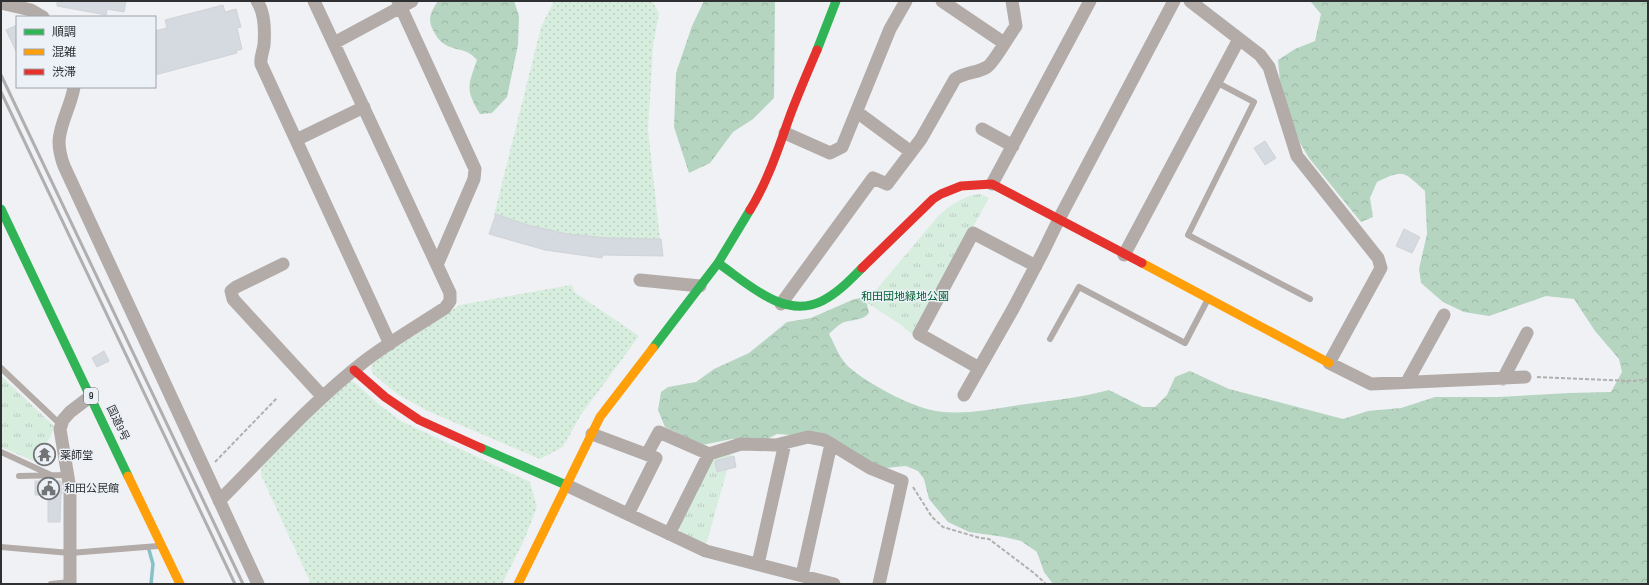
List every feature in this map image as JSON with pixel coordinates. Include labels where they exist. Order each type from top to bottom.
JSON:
[{"type":"main road","points":[[518,584],[600,417],[718,263],[760,194],[836,1]]},
{"type":"main road","points":[[718,263],[767,297],[781,304],[808,306],[832,296],[856,275],[933,199],[952,188],[992,184],[1329,363]]},
{"type":"main road","name":"国道9号","points":[[1,209],[180,584]]},
{"type":"main road","points":[[354,370],[385,397],[419,420],[566,485]]},
{"type":"street","points":[[257,1],[262,11],[264,45],[260,58],[261,64],[390,344]]},
{"type":"street","points":[[219,501],[323,397],[354,370],[367,359],[448,305],[450,301],[450,293],[314,1]]},
{"type":"street","points":[[785,133],[830,153],[842,147],[890,28],[906,1]]},
{"type":"street","points":[[942,1],[1004,43]]},
{"type":"street","points":[[781,304],[873,178],[887,184],[911,152],[955,79],[988,67],[993,62],[1016,26],[1012,1]]},
{"type":"street","points":[[992,184],[1090,1]]},
{"type":"street","points":[[964,395],[1036,266],[1059,219],[1174,1]]},
{"type":"street","points":[[1190,1],[1260,55],[1269,67],[1297,156],[1378,258],[1381,268],[1329,363],[1371,384],[1525,377]]},
{"type":"street","points":[[6,3],[31,10],[41,16]]},
{"type":"street","points":[[334,43],[403,3],[475,169],[474,179],[437,265]]},
{"type":"street","points":[[1124,255],[1239,39]]},
{"type":"street","points":[[74,88],[60,133],[59,143],[64,166],[258,584]]},
{"type":"street","points":[[296,140],[364,107]]},
{"type":"street","points":[[857,112],[911,152]]},
{"type":"street","points":[[982,129],[1013,146]]},
{"type":"street","points":[[979,368],[919,334],[970,240],[974,233],[1036,266]]},
{"type":"street","points":[[283,264],[236,287],[231,291],[231,295],[323,397]]},
{"type":"street","points":[[640,280],[700,286]]},
{"type":"street","points":[[1407,382],[1444,315]]},
{"type":"street","points":[[1503,379],[1527,333]]},
{"type":"street","points":[[70,583],[70,489],[60,435],[61,425],[70,412],[91,396]]},
{"type":"street","points":[[647,454],[659,432],[709,454],[741,444],[776,445],[808,437],[824,440],[870,468],[902,481],[879,584]]},
{"type":"street","points":[[592,434],[656,458],[628,514]]},
{"type":"street","points":[[758,564],[785,443]]},
{"type":"street","points":[[795,577],[831,444]]},
{"type":"street","points":[[669,534],[709,454]]},
{"type":"street","points":[[566,485],[706,551],[758,564],[795,577],[834,584]]},
{"type":"lane","points":[[1216,82],[1254,102],[1188,235],[1310,299]]},
{"type":"lane","points":[[1050,339],[1079,287],[1185,343],[1208,300]]},
{"type":"lane","points":[[1,368],[61,425]]},
{"type":"lane","points":[[1,452],[53,476]]},
{"type":"lane","points":[[19,476],[68,475]]},
{"type":"lane","points":[[1,547],[70,553],[162,545]]},
{"type":"lane","points":[[50,584],[70,583]]},
{"type":"path","points":[[1525,377],[1634,381],[1648,379]]},
{"type":"path","points":[[206,472],[277,398]]},
{"type":"path","points":[[902,481],[908,482],[912,485],[932,517],[943,527],[988,539],[1034,573],[1046,584]]},
{"type":"green space","points":[[438,1],[514,1],[519,16],[518,45],[507,97],[492,113],[480,114],[470,93],[470,82],[477,60],[466,52],[443,43],[438,38],[431,26],[430,18],[433,8]]},
{"type":"green space","points":[[554,1],[652,1],[659,13],[653,46],[648,129],[660,240],[631,241],[557,234],[494,215],[541,27]]},
{"type":"green space","points":[[704,1],[775,1],[774,98],[753,119],[733,132],[710,163],[689,173],[674,127],[676,73],[692,26]]},
{"type":"green space","points":[[1310,1],[1648,1],[1648,584],[1053,584],[1044,572],[1037,552],[1021,541],[969,532],[948,522],[929,499],[924,479],[918,471],[906,466],[885,468],[792,435],[777,434],[767,439],[754,441],[732,439],[702,445],[665,427],[658,410],[661,392],[668,387],[696,382],[714,369],[749,353],[787,322],[811,318],[860,298],[867,304],[869,313],[860,319],[842,323],[829,334],[843,361],[846,365],[869,382],[894,396],[920,407],[943,412],[990,410],[1075,397],[1109,390],[1143,407],[1155,407],[1167,395],[1175,377],[1190,371],[1229,389],[1343,419],[1368,411],[1401,408],[1435,397],[1498,397],[1611,392],[1622,372],[1619,359],[1595,331],[1574,299],[1546,296],[1489,316],[1464,312],[1443,302],[1421,283],[1419,269],[1427,234],[1425,191],[1412,179],[1403,174],[1393,175],[1377,182],[1370,198],[1373,217],[1361,222],[1309,158],[1300,143],[1281,92],[1278,60],[1295,49],[1315,41],[1321,14]]},
{"type":"green space","name":"和田団地緑地公園","points":[[980,194],[989,198],[913,335],[901,325],[866,302],[939,215],[958,201]]},
{"type":"green space","points":[[571,285],[574,292],[639,336],[580,416],[563,447],[540,459],[428,411],[397,394],[372,373],[371,363],[460,305]]},
{"type":"green space","points":[[1,376],[54,426],[51,436],[46,444],[38,444],[36,462],[1,447]]},
{"type":"green space","points":[[346,381],[354,382],[381,406],[401,421],[530,482],[537,507],[524,540],[502,584],[311,584],[261,475],[262,463]]},
{"type":"green space","points":[[732,452],[707,542],[705,544],[681,533],[679,529],[713,458]]},
{"type":"building","points":[[57,1],[126,1],[124,12],[107,9],[106,15],[57,6]]},
{"type":"building","points":[[223,5],[225,12],[236,9],[241,27],[237,28],[242,49],[236,51],[237,53],[156,75],[156,31],[167,28],[165,20]]},
{"type":"building","points":[[16,25],[16,51],[6,30]]},
{"type":"building","points":[[1265,141],[1276,158],[1265,165],[1254,148]]},
{"type":"building","points":[[496,214],[528,225],[567,234],[608,238],[661,239],[663,256],[603,255],[602,258],[545,250],[489,234]]},
{"type":"building","points":[[1404,229],[1420,237],[1412,253],[1396,246]]},
{"type":"building","points":[[104,351],[109,361],[97,367],[92,358]]},
{"type":"building","name":"薬師堂","points":[[41,449],[50,451],[48,460],[39,458]]},
{"type":"building","points":[[734,456],[736,467],[717,472],[715,461]]},
{"type":"building","points":[[35,481],[61,481],[62,494],[60,522],[48,522],[48,495],[35,495]]},
{"type":"waterway","points":[[149,550],[153,564],[151,584]]},
{"type":"railway","points":[[1,75],[243,584]]},
{"type":"railway","points":[[1,92],[235,584]]},
{"type":"traffic: fast","points":[[817,50],[836,1]]},
{"type":"traffic: fast","points":[[1,209],[128,476]]},
{"type":"traffic: fast","points":[[653,348],[718,263],[750,210]]},
{"type":"traffic: fast","points":[[718,263],[767,297],[780,303],[794,306],[808,306],[828,298],[844,286],[862,268]]},
{"type":"traffic: fast","points":[[481,448],[566,485]]},
{"type":"traffic: slow","points":[[1142,263],[1329,363]]},
{"type":"traffic: slow","points":[[518,584],[600,417],[653,348]]},
{"type":"traffic: slow","points":[[128,476],[180,584]]},
{"type":"traffic: jam","points":[[750,210],[768,174],[817,50]]},
{"type":"traffic: jam","points":[[862,268],[933,199],[961,186],[992,184],[1142,263]]},
{"type":"traffic: jam","points":[[354,370],[385,397],[419,420],[481,448]]},
{"type":"place","name":"薬師堂","points":[[45,455]]},
{"type":"place","name":"和田公民館","points":[[49,488]]}]
